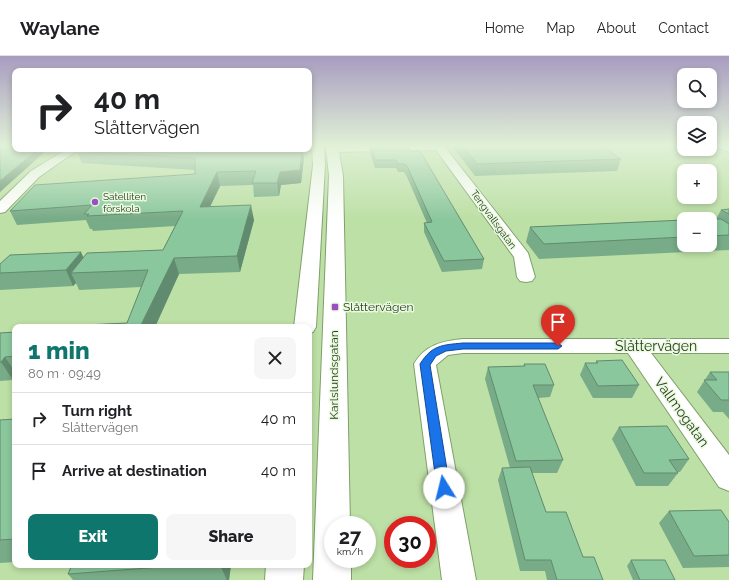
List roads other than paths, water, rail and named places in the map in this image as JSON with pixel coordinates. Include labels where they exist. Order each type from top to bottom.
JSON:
[{"type":"main road","points":[[305,324],[320,170]]},
{"type":"main road","name":"Karlslundsgatan","points":[[331,170],[336,183],[332,580]]},
{"type":"main road","points":[[284,580],[285,568]]},
{"type":"street","points":[[0,209],[35,174],[41,170]]},
{"type":"street","name":"Tengvallsgatan","points":[[458,170],[522,257],[526,277]]},
{"type":"street","name":"Slåttervägen","points":[[459,580],[425,364],[432,354],[444,348],[463,346],[729,346]]},
{"type":"street","name":"Vallmogatan","points":[[634,346],[729,478]]},
{"type":"place","name":"Satelliten förskola","points":[[95,202]]},
{"type":"place","name":"Slåttervägen","points":[[335,307]]}]
